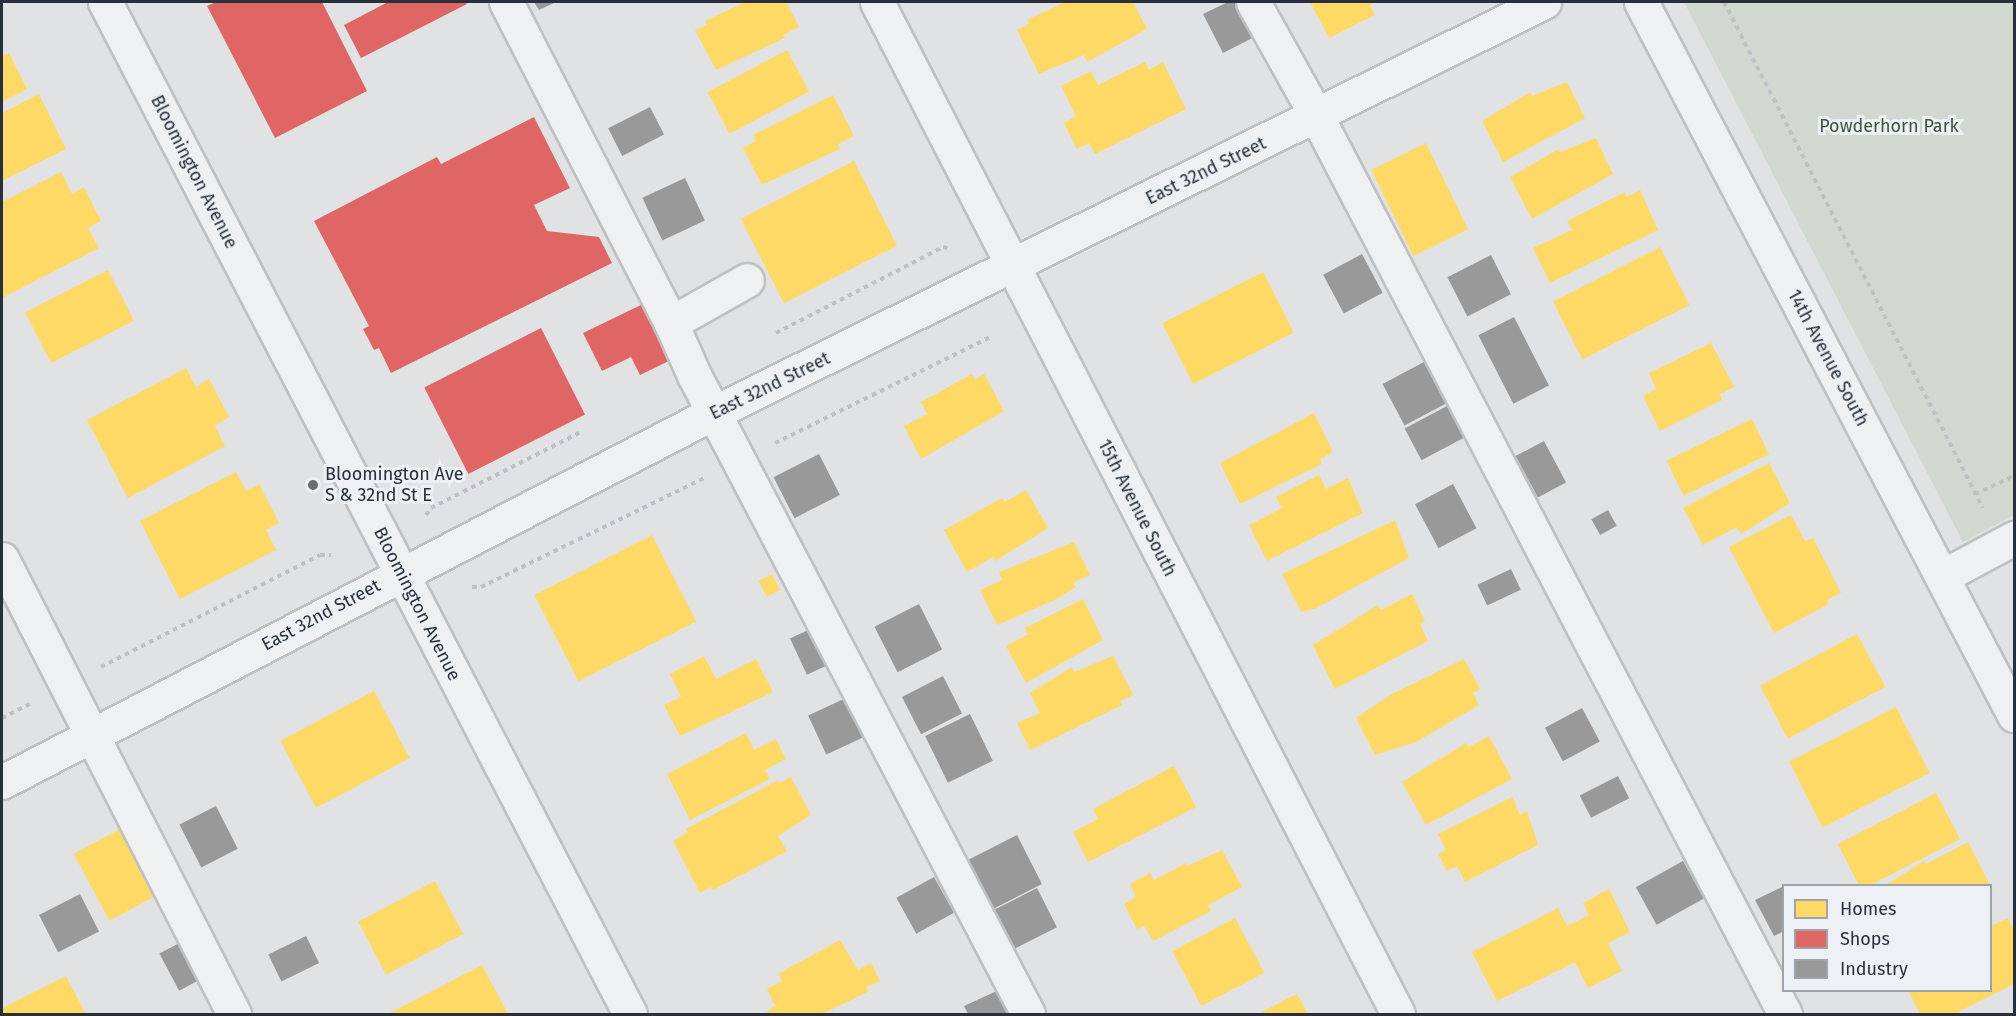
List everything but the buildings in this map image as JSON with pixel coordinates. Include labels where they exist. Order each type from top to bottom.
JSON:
[{"type":"street","name":"Bloomington Avenue","points":[[105,2],[630,1014]]},
{"type":"street","points":[[506,2],[715,412],[1028,1014]]},
{"type":"street","name":"15th Avenue South","points":[[877,2],[1398,1014]]},
{"type":"street","points":[[1253,2],[1317,117],[1785,1014]]},
{"type":"street","name":"East 32nd Street","points":[[2,782],[401,572],[715,412],[1317,117],[1544,2]]},
{"type":"street","name":"14th Avenue South","points":[[1641,2],[2014,715]]},
{"type":"street","points":[[671,323],[747,280]]},
{"type":"street","points":[[1942,576],[2014,538]]},
{"type":"street","points":[[2,559],[234,1014]]},
{"type":"path","points":[[1724,2],[1976,494],[2014,476]]},
{"type":"path","points":[[2,718],[320,555],[331,555]]},
{"type":"green space","name":"Powderhorn Park","points":[[1684,2],[2014,2],[2014,515],[1963,542]]},
{"type":"place","name":"Bloomington Ave S & 32nd St E","points":[[313,485]]}]
